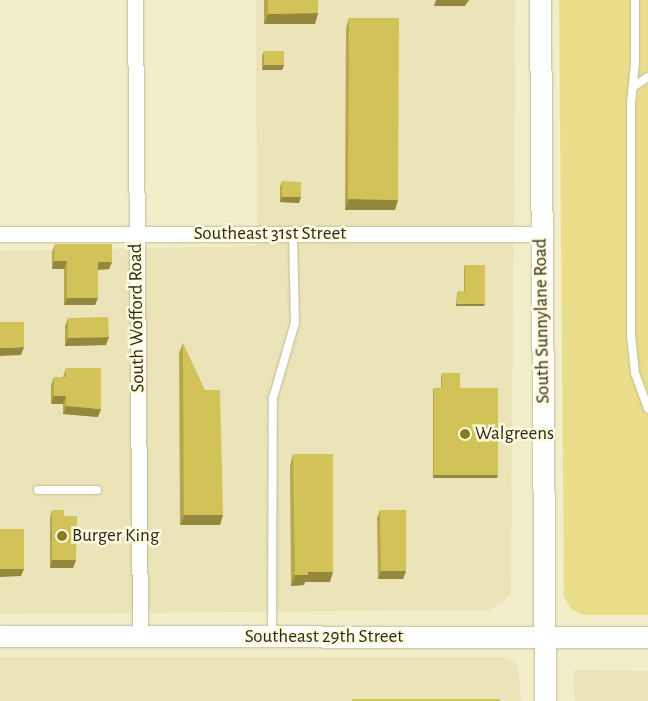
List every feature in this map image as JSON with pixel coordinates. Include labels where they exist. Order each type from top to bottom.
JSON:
[{"type":"main road","name":"South Sunnylane Road","points":[[540,0],[544,701]]},
{"type":"main road","name":"Southeast 29th Street","points":[[0,636],[648,637]]},
{"type":"street","name":"South Wofford Road","points":[[135,0],[140,636]]},
{"type":"street","name":"Southeast 31st Street","points":[[0,234],[541,234]]},
{"type":"lane","points":[[635,0],[631,334],[635,374],[648,409]]},
{"type":"lane","points":[[633,86],[648,77]]},
{"type":"lane","points":[[272,636],[273,398],[295,323],[293,235]]},
{"type":"lane","points":[[38,490],[97,490]]},
{"type":"shaded area","points":[[256,0],[515,0],[511,595],[490,610],[0,614],[0,251],[257,246]]},
{"type":"shaded area","points":[[559,0],[648,0],[648,615],[584,615],[572,610],[564,597]]},
{"type":"shaded area","points":[[0,657],[505,657],[518,665],[521,701],[0,701]]},
{"type":"shaded area","points":[[574,670],[648,671],[648,701],[575,701]]},
{"type":"building","points":[[268,0],[318,0],[318,13],[268,14]]},
{"type":"building","points":[[349,18],[399,18],[398,200],[348,199]]},
{"type":"building","points":[[264,51],[284,51],[284,65],[264,65]]},
{"type":"building","points":[[282,181],[301,182],[301,197],[282,197]]},
{"type":"building","points":[[55,244],[112,244],[112,262],[98,262],[98,298],[67,298],[67,261],[54,261]]},
{"type":"building","points":[[465,265],[485,265],[485,304],[457,304],[458,291],[465,292]]},
{"type":"building","points":[[108,317],[109,337],[68,338],[68,318]]},
{"type":"building","points":[[0,322],[24,322],[24,347],[0,348]]},
{"type":"building","points":[[183,343],[205,390],[220,390],[223,515],[184,515]]},
{"type":"building","points":[[66,368],[101,368],[101,409],[66,406],[66,396],[54,396],[54,377],[66,377]]},
{"type":"building","name":"Walgreens","points":[[442,373],[460,373],[460,388],[498,388],[498,475],[434,475],[434,388],[442,388]]},
{"type":"building","points":[[293,454],[333,454],[333,572],[308,572],[308,575],[295,575]]},
{"type":"building","name":"Burger King","points":[[52,510],[64,510],[64,516],[77,516],[76,560],[52,560]]},
{"type":"building","points":[[380,510],[406,510],[406,571],[381,571]]},
{"type":"building","points":[[0,529],[24,529],[24,569],[0,569]]},
{"type":"building","points":[[352,699],[500,699],[500,701],[352,701]]},
{"type":"place","name":"Walgreens","points":[[465,434]]},
{"type":"place","name":"Burger King","points":[[62,536]]}]
